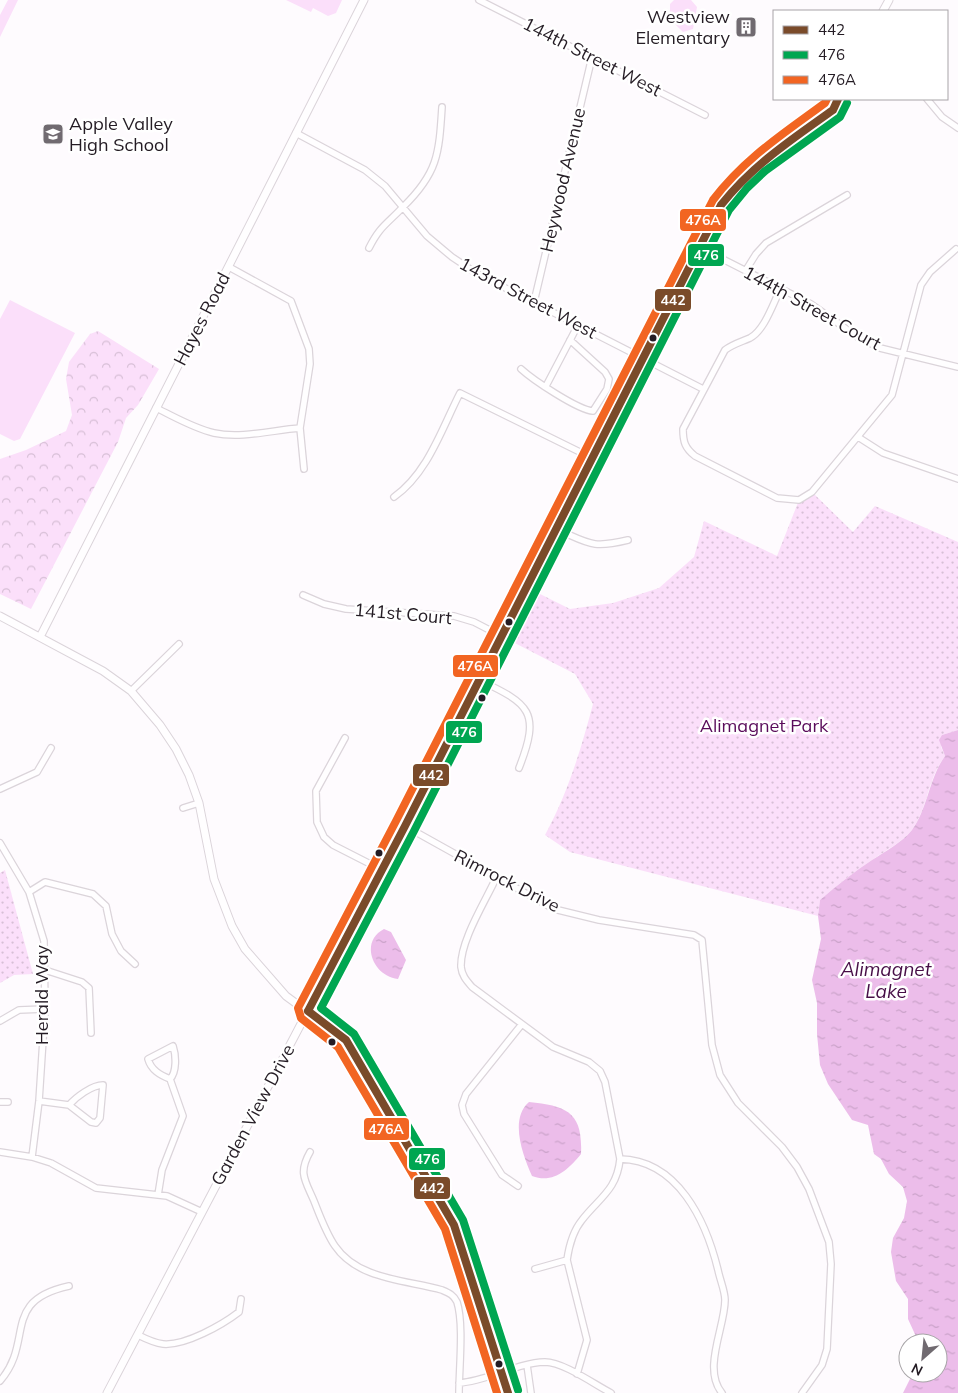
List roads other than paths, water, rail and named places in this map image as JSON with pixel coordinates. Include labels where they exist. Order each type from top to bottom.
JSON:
[{"type":"street","name":"Hayes Road","points":[[40,637],[364,0]]},
{"type":"street","name":"144th Street West","points":[[479,0],[705,115]]},
{"type":"street","name":"Heywood Avenue","points":[[534,302],[592,57]]},
{"type":"street","name":"Garden View Drive","points":[[107,1393],[405,826],[721,205],[740,181],[833,110],[838,100]]},
{"type":"street","points":[[927,100],[942,117],[958,128]]},
{"type":"street","points":[[369,248],[378,230],[403,207],[428,178],[436,163],[442,107]]},
{"type":"street","name":"143rd Street West","points":[[296,133],[365,170],[385,186],[426,236],[476,273],[703,389]]},
{"type":"street","points":[[746,270],[766,243],[848,195]]},
{"type":"street","name":"144th Street Court","points":[[699,247],[811,304],[859,338],[880,348],[958,367]]},
{"type":"street","points":[[781,288],[758,331],[750,338],[734,343],[725,350],[683,429],[683,440],[687,449],[694,456],[777,498],[799,500],[812,492],[892,395],[921,285],[930,272],[956,249]]},
{"type":"street","points":[[229,267],[291,301],[309,349],[310,364],[300,428],[304,469]]},
{"type":"street","points":[[546,386],[578,325]]},
{"type":"street","points":[[521,369],[536,383],[546,386],[585,410],[593,411],[607,389],[609,379],[605,372],[570,340]]},
{"type":"street","points":[[394,497],[408,487],[418,474],[460,393],[592,458]]},
{"type":"street","points":[[156,408],[196,428],[216,433],[232,434],[300,428]]},
{"type":"street","points":[[858,437],[883,453],[958,479]]},
{"type":"street","points":[[556,529],[593,545],[628,540]]},
{"type":"street","name":"141st Court","points":[[303,595],[324,604],[346,609],[454,616],[474,622],[501,636]]},
{"type":"street","points":[[0,616],[103,671],[131,690],[160,725],[176,749],[189,775],[199,803],[214,879],[232,926],[245,949],[286,996],[308,1010],[346,1040],[454,1225],[508,1393]]},
{"type":"street","points":[[131,690],[179,644]]},
{"type":"street","points":[[479,680],[501,690],[527,710],[530,722],[528,746],[519,768]]},
{"type":"street","points":[[345,738],[316,791],[317,822],[324,837],[333,845],[382,870]]},
{"type":"street","points":[[0,789],[37,772],[51,748]]},
{"type":"street","points":[[183,808],[199,803]]},
{"type":"street","name":"Rimrock Drive","points":[[405,826],[554,909],[599,920],[694,936],[702,940],[712,1045],[720,1075],[738,1104],[782,1147],[797,1166],[809,1189],[829,1242],[831,1264],[827,1349],[822,1365],[802,1393]]},
{"type":"street","name":"Herald Way","points":[[0,843],[29,892],[44,941],[45,1009],[39,1101],[32,1157]]},
{"type":"street","points":[[496,878],[463,949],[461,969],[472,987],[553,1047],[589,1062],[600,1071],[620,1159],[619,1171],[613,1186],[580,1221],[573,1235],[567,1260],[588,1340],[577,1374]]},
{"type":"street","points":[[29,892],[45,882],[94,894],[106,906],[112,934],[121,951],[135,964]]},
{"type":"street","points":[[45,970],[82,982],[89,988],[91,1033]]},
{"type":"street","points":[[0,1021],[20,1010],[45,1009]]},
{"type":"street","points":[[518,1186],[502,1175],[464,1114],[462,1104],[466,1094],[522,1024]]},
{"type":"street","points":[[158,1195],[162,1170],[183,1116],[170,1079],[158,1074],[150,1065],[148,1059],[173,1046],[176,1053],[173,1076],[170,1079]]},
{"type":"street","points":[[39,1101],[69,1106],[91,1122],[96,1123],[100,1118],[104,1085],[98,1085],[74,1099],[69,1106]]},
{"type":"street","points":[[0,1102],[8,1102]]},
{"type":"street","points":[[0,1152],[32,1157],[51,1163],[96,1188],[167,1196],[202,1212]]},
{"type":"street","points":[[310,1152],[304,1163],[303,1176],[329,1236],[344,1258],[355,1266],[369,1272],[452,1294],[456,1301],[459,1316],[459,1393]]},
{"type":"street","points":[[620,1159],[634,1159],[646,1163],[676,1184],[693,1204],[711,1241],[725,1298],[715,1347],[717,1387],[722,1393]]},
{"type":"street","points":[[535,1269],[567,1260]]},
{"type":"street","points":[[0,1381],[8,1372],[13,1358],[16,1326],[26,1305],[38,1294],[69,1286]]},
{"type":"street","points":[[138,1335],[153,1342],[166,1345],[202,1335],[224,1324],[239,1312],[241,1298]]},
{"type":"street","points":[[459,1383],[483,1380],[546,1362],[577,1374],[611,1393]]},
{"type":"street","points":[[527,1366],[531,1393]]},
{"type":"water","name":"Alimagnet Lake","points":[[958,730],[958,1393],[903,1393],[908,1383],[948,1383],[948,1333],[914,1333],[908,1319],[908,1299],[896,1281],[891,1252],[893,1238],[904,1218],[907,1201],[903,1187],[889,1174],[881,1159],[874,1154],[868,1125],[852,1120],[828,1084],[820,1065],[817,1003],[812,980],[821,939],[818,916],[820,900],[859,869],[898,843],[912,830],[922,812],[935,774],[945,756],[939,740],[942,735]]},
{"type":"water","points":[[384,929],[391,932],[406,960],[398,979],[389,977],[382,972],[372,958],[372,942],[376,935]]},
{"type":"water","points":[[529,1102],[563,1109],[575,1120],[579,1129],[581,1154],[565,1170],[553,1177],[540,1178],[532,1176],[525,1158],[519,1128],[523,1109]]},
{"type":"place","name":"Westview Elementary","points":[[746,27]]},
{"type":"place","name":"Apple Valley High School","points":[[53,134]]},
{"type":"park label","name":"Alimagnet Park","points":[[764,726]]}]
